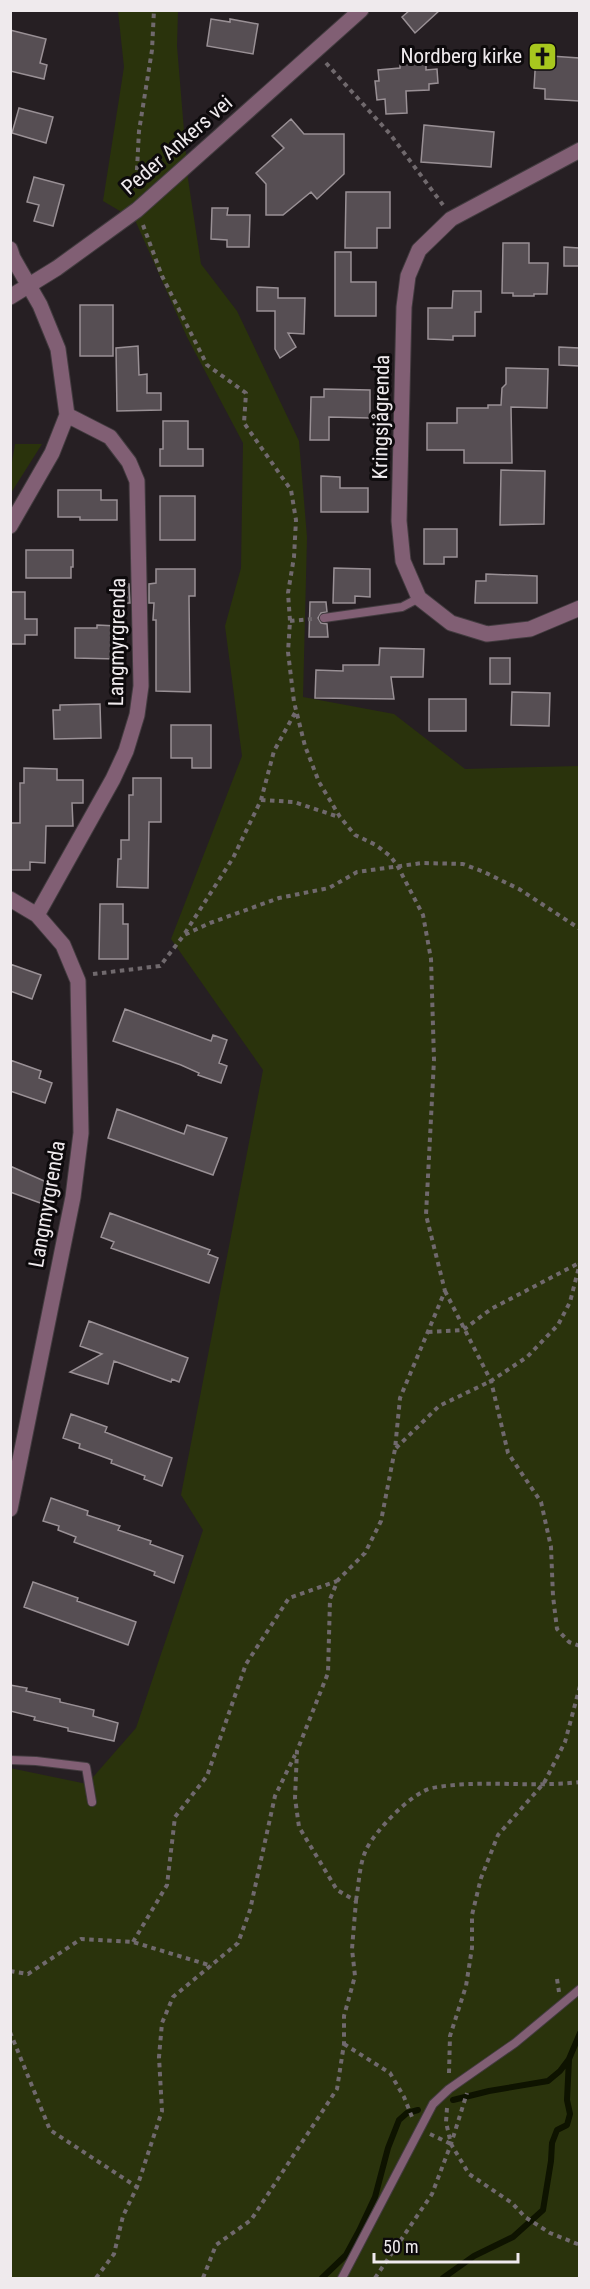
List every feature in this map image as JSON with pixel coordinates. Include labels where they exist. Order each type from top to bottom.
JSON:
[{"type":"street","name":"Peder Ankers vei","points":[[10,297],[57,268],[138,210],[361,10]]},
{"type":"street","name":"Kringsjågrenda","points":[[579,150],[452,219],[419,250],[408,276],[404,307],[399,521],[403,561],[419,598],[451,623],[487,634],[530,629],[579,608]]},
{"type":"street","points":[[10,249],[40,305],[58,349],[67,415],[52,453],[10,526]]},
{"type":"street","name":"Langmyrgrenda","points":[[37,915],[113,779],[126,751],[137,715],[141,687],[137,481],[129,462],[110,437],[67,415]]},
{"type":"street","name":"Langmyrgrenda","points":[[10,899],[37,915],[63,945],[78,981],[81,1132],[73,1197],[10,1509]]},
{"type":"lane","points":[[324,618],[402,607],[419,598]]},
{"type":"lane","points":[[10,1760],[86,1767],[92,1802]]},
{"type":"lane","points":[[342,2278],[433,2104],[449,2089],[515,2043],[579,1989]]},
{"type":"path","points":[[154,10],[152,50],[135,179],[138,210],[162,276],[207,365],[246,393],[244,423],[291,490],[296,520],[294,557],[288,593],[290,621],[288,652],[296,710],[305,746],[319,782],[340,817],[355,835],[383,850],[397,865],[423,915],[431,958],[434,1060],[426,1215],[444,1290],[491,1381],[508,1453],[542,1502],[551,1547],[557,1629],[569,1641],[579,1646]]},
{"type":"path","points":[[316,51],[390,134],[452,219]]},
{"type":"path","points":[[290,621],[324,618]]},
{"type":"path","points":[[92,974],[160,966],[184,935],[233,858],[261,800],[274,751],[296,710]]},
{"type":"path","points":[[261,800],[294,802],[340,817]]},
{"type":"path","points":[[184,935],[261,903],[329,888],[357,872],[397,865],[446,863],[463,864],[519,889],[579,929]]},
{"type":"path","points":[[428,1332],[463,1330],[491,1309],[579,1263]]},
{"type":"path","points":[[395,1449],[439,1406],[491,1381],[527,1357],[558,1325],[570,1302],[579,1263]]},
{"type":"path","points":[[96,2278],[114,2254],[123,2216],[136,2187],[162,2111],[159,2057],[162,2023],[172,1997],[238,1943],[250,1910],[276,1796],[297,1751],[328,1673],[330,1599],[338,1580],[365,1552],[381,1521],[395,1449],[400,1398],[444,1290]]},
{"type":"path","points":[[133,1942],[166,1885],[176,1816],[207,1776],[246,1664],[289,1598],[338,1580]]},
{"type":"path","points":[[579,1686],[565,1742],[544,1783],[498,1835],[481,1878],[472,1914],[472,1948],[466,1986],[450,2036],[446,2122],[452,2144],[469,2174],[512,2203],[525,2217],[550,2233],[579,2245]]},
{"type":"path","points":[[297,1751],[295,1798],[299,1827],[337,1890],[356,1901]]},
{"type":"path","points":[[203,2278],[216,2245],[251,2220],[337,2089],[344,2044],[344,2016],[355,1976],[352,1949],[356,1901],[365,1851],[383,1825],[429,1788],[477,1784],[579,1782]]},
{"type":"path","points":[[10,1971],[28,1974],[81,1939],[133,1942],[212,1966]]},
{"type":"path","points":[[10,2032],[50,2130],[136,2187]]},
{"type":"path","points":[[344,2044],[390,2073],[404,2097],[413,2120],[429,2134],[452,2144]]},
{"type":"path","points":[[375,2278],[432,2194],[452,2144],[466,2094]]},
{"type":"green space","points":[[118,11],[178,11],[177,46],[188,179],[201,264],[237,311],[299,441],[307,537],[303,697],[394,714],[465,769],[579,766],[579,2278],[11,2278],[10,1768],[87,1784],[136,1728],[203,1530],[181,1495],[263,1070],[171,939],[242,756],[225,626],[241,568],[243,443],[187,337],[135,220],[103,201],[124,67]]},
{"type":"green space","points":[[15,444],[42,444],[11,493],[11,468]]},
{"type":"building","points":[[410,10],[440,10],[415,33],[402,17]]},
{"type":"building","points":[[211,19],[230,22],[230,19],[258,24],[253,54],[207,46]]},
{"type":"building","points":[[10,30],[46,39],[40,63],[47,65],[44,79],[10,71]]},
{"type":"building","name":"Nordberg kirke","points":[[536,55],[579,58],[579,101],[545,99],[545,89],[534,88]]},
{"type":"building","points":[[426,63],[426,70],[437,69],[438,83],[429,84],[429,90],[406,91],[407,113],[386,114],[385,99],[377,100],[375,81],[379,81],[378,70]]},
{"type":"building","points":[[19,108],[53,117],[46,143],[12,133]]},
{"type":"building","points":[[291,119],[304,134],[344,134],[344,174],[317,199],[311,192],[283,215],[266,215],[266,184],[256,173],[284,148],[272,136]]},
{"type":"building","points":[[424,125],[494,132],[491,167],[421,162]]},
{"type":"building","points":[[34,177],[64,185],[53,226],[34,221],[39,205],[27,202]]},
{"type":"building","points":[[346,192],[390,192],[390,228],[377,228],[377,248],[345,248]]},
{"type":"building","points":[[212,208],[228,208],[227,215],[250,215],[249,247],[227,247],[227,240],[211,239]]},
{"type":"building","points":[[503,243],[529,243],[529,263],[548,263],[547,294],[513,296],[513,293],[502,293]]},
{"type":"building","points":[[564,247],[579,248],[579,266],[564,266]]},
{"type":"building","points":[[335,252],[351,252],[351,282],[376,282],[376,316],[335,316]]},
{"type":"building","points":[[257,287],[278,288],[278,298],[305,298],[304,334],[288,333],[296,347],[280,358],[275,349],[275,311],[257,311]]},
{"type":"building","points":[[453,291],[481,291],[481,312],[475,312],[475,336],[453,336],[453,340],[428,339],[428,308],[452,308]]},
{"type":"building","points":[[80,305],[113,305],[113,356],[80,356]]},
{"type":"building","points":[[138,346],[139,375],[147,374],[147,393],[161,393],[161,410],[117,411],[116,348]]},
{"type":"building","points":[[559,347],[579,348],[579,366],[559,365]]},
{"type":"building","points":[[506,368],[548,369],[547,408],[511,407],[512,463],[464,463],[464,450],[427,450],[427,423],[457,423],[457,408],[488,408],[488,405],[501,405],[502,388],[506,384]]},
{"type":"building","points":[[324,389],[370,390],[370,418],[329,417],[329,440],[310,440],[311,397],[324,397]]},
{"type":"building","points":[[163,421],[188,421],[188,449],[203,449],[203,466],[160,466],[160,449],[163,449]]},
{"type":"building","points":[[501,470],[545,471],[544,524],[500,525]]},
{"type":"building","points":[[321,476],[340,477],[340,488],[368,488],[368,512],[321,512]]},
{"type":"building","points":[[58,490],[101,490],[101,500],[117,500],[117,520],[80,520],[80,517],[58,517]]},
{"type":"building","points":[[160,496],[195,496],[195,540],[160,540]]},
{"type":"building","points":[[424,529],[457,529],[457,557],[444,557],[444,564],[424,564]]},
{"type":"building","points":[[26,550],[73,550],[71,578],[26,578]]},
{"type":"building","points":[[334,568],[370,569],[370,597],[355,596],[355,603],[333,603]]},
{"type":"building","points":[[156,569],[195,569],[195,596],[189,596],[190,692],[156,691],[156,620],[153,620],[154,603],[149,603],[149,584],[156,583]]},
{"type":"building","points":[[486,574],[537,576],[537,603],[475,603],[476,581],[486,581]]},
{"type":"building","points":[[119,584],[129,584],[130,603],[119,603]]},
{"type":"building","points":[[10,592],[25,592],[25,619],[37,619],[37,635],[25,635],[25,644],[10,644]]},
{"type":"building","points":[[310,602],[326,602],[327,612],[321,613],[318,618],[321,623],[327,624],[328,637],[309,637]]},
{"type":"building","points":[[97,625],[117,626],[116,659],[75,658],[75,628],[97,628]]},
{"type":"building","points":[[380,648],[424,649],[423,677],[391,677],[394,699],[315,698],[316,670],[343,671],[343,665],[379,665]]},
{"type":"building","points":[[490,658],[510,658],[510,684],[490,684]]},
{"type":"building","points":[[512,692],[550,693],[549,726],[511,725]]},
{"type":"building","points":[[429,699],[466,699],[466,731],[429,731]]},
{"type":"building","points":[[100,704],[101,738],[54,739],[53,710],[60,710],[60,705]]},
{"type":"building","points":[[171,725],[211,725],[211,768],[192,768],[192,758],[171,758]]},
{"type":"building","points":[[24,768],[57,769],[57,780],[83,780],[83,803],[72,803],[73,826],[46,826],[45,863],[30,862],[30,870],[10,870],[10,823],[20,823],[20,783],[24,783]]},
{"type":"building","points":[[133,778],[161,778],[161,822],[149,822],[148,888],[117,887],[121,840],[129,840],[129,795],[133,795]]},
{"type":"building","points":[[100,904],[123,904],[123,924],[128,924],[128,959],[99,959]]},
{"type":"building","points":[[10,964],[41,975],[32,999],[10,991]]},
{"type":"building","points":[[125,1009],[211,1041],[213,1035],[227,1040],[219,1063],[227,1066],[221,1083],[198,1075],[199,1073],[181,1065],[113,1041]]},
{"type":"building","points":[[10,1060],[41,1071],[39,1078],[52,1083],[45,1103],[10,1091]]},
{"type":"building","points":[[117,1109],[184,1134],[187,1125],[227,1138],[213,1175],[108,1138]]},
{"type":"building","points":[[10,1166],[51,1184],[43,1204],[10,1192]]},
{"type":"building","points":[[110,1213],[210,1250],[208,1254],[218,1258],[209,1283],[111,1248],[114,1242],[101,1237]]},
{"type":"building","points":[[89,1321],[188,1358],[179,1382],[172,1379],[171,1382],[114,1361],[108,1384],[70,1372],[102,1354],[80,1346]]},
{"type":"building","points":[[71,1414],[107,1427],[105,1432],[172,1458],[162,1486],[144,1479],[145,1476],[111,1463],[112,1460],[79,1448],[80,1444],[63,1438]]},
{"type":"building","points":[[51,1498],[88,1511],[87,1515],[120,1526],[118,1530],[151,1541],[150,1544],[183,1556],[174,1583],[154,1575],[155,1572],[74,1542],[76,1537],[58,1530],[59,1526],[43,1521]]},
{"type":"building","points":[[33,1582],[136,1622],[128,1645],[24,1607]]},
{"type":"building","points":[[10,1685],[60,1699],[60,1702],[94,1710],[93,1716],[118,1723],[114,1741],[68,1731],[68,1728],[34,1720],[35,1717],[10,1711]]},
{"type":"waterway","points":[[453,2100],[548,2081],[569,2059],[580,2033]]},
{"type":"waterway","points":[[443,2278],[474,2256],[513,2237],[543,2210],[552,2143],[557,2130],[567,2125],[570,2114],[567,2100],[569,2059]]},
{"type":"waterway","points":[[322,2278],[346,2255],[359,2231],[375,2197],[388,2148],[399,2120],[407,2113],[418,2110]]},
{"type":"place","name":"Nordberg kirke","points":[[543,56]]}]
